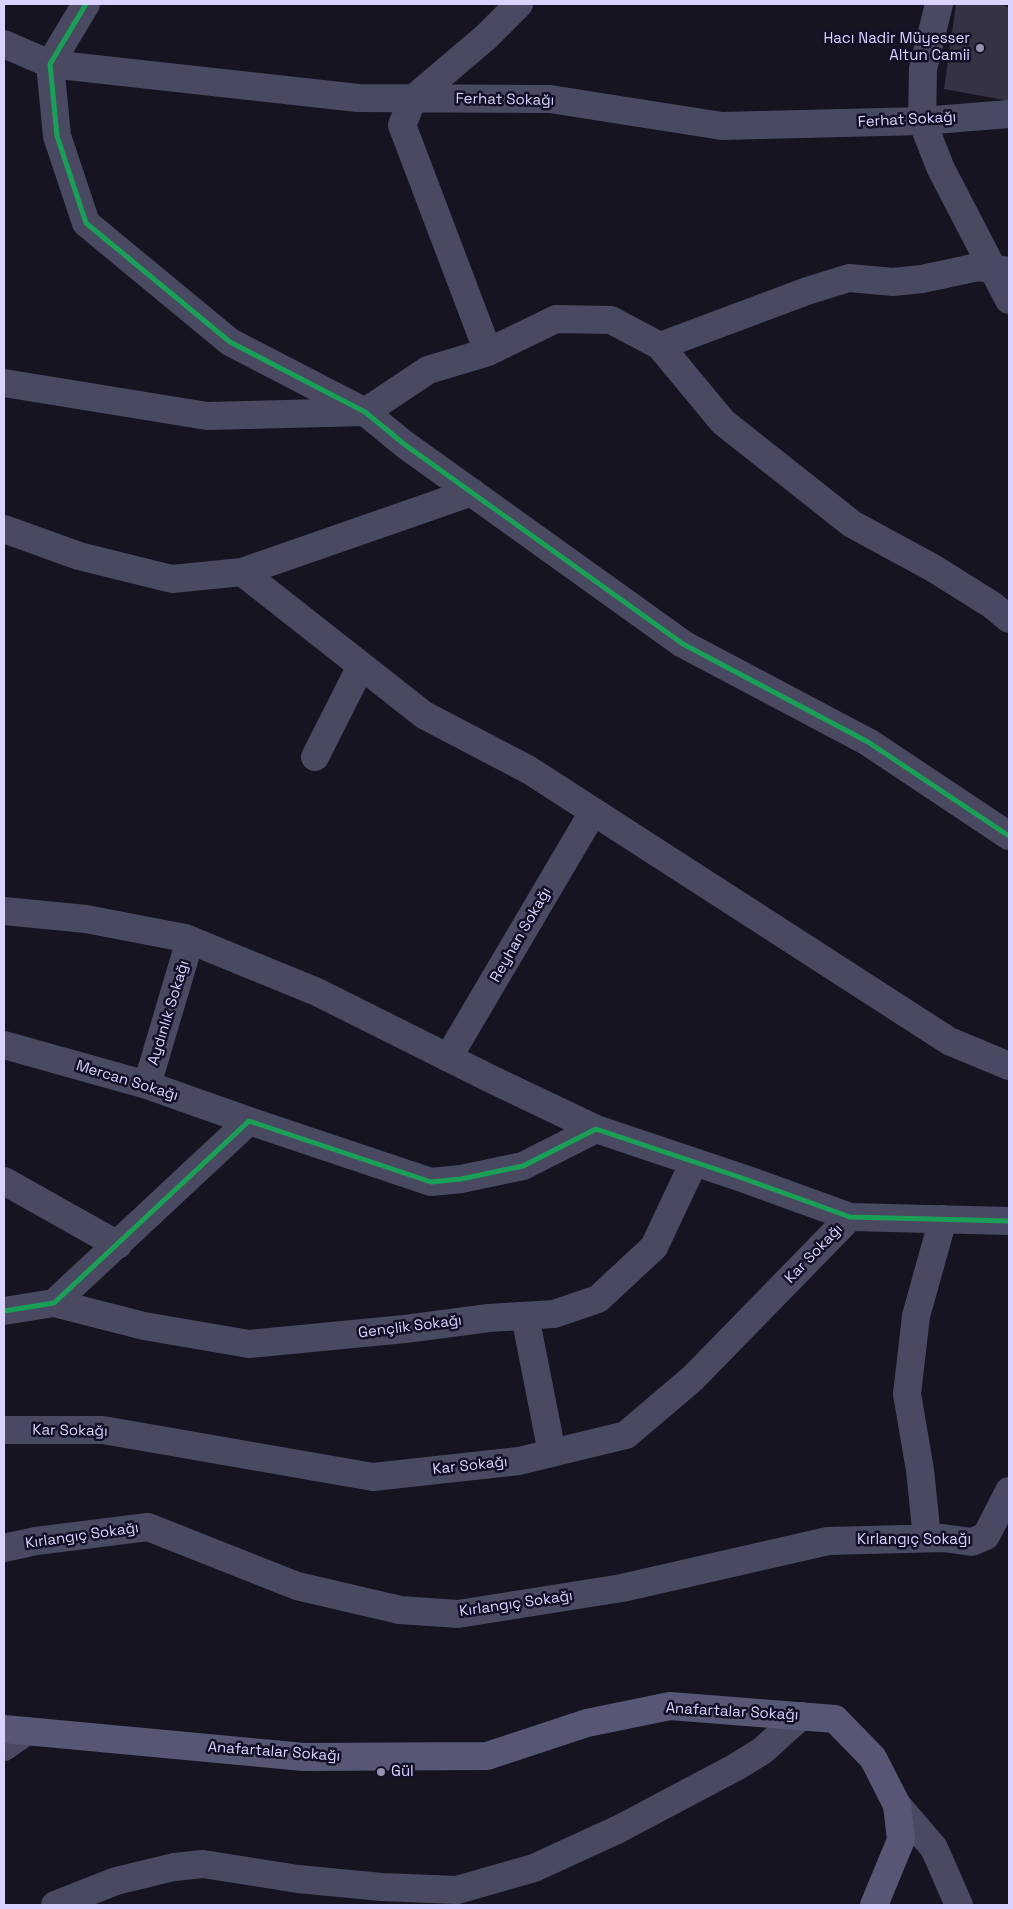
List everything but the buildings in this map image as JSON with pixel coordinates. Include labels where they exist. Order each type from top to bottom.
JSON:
[{"type":"main road","name":"Anafartalar Sokağı","points":[[16,1730],[304,1757],[486,1756],[587,1723],[670,1706],[835,1719],[873,1758],[897,1805],[901,1840],[874,1905]]},
{"type":"street","points":[[86,4],[50,64],[57,136],[86,223],[230,342],[365,412],[404,444],[683,644],[868,742],[1009,836]]},
{"type":"street","points":[[488,352],[402,125],[413,99],[486,37],[519,4]]},
{"type":"street","points":[[939,4],[923,70],[922,121],[940,169],[1002,270],[1009,300]]},
{"type":"street","name":"Ferhat Sokağı","points":[[4,44],[50,64],[358,98],[550,100],[722,126],[922,121],[1009,114]]},
{"type":"street","points":[[660,346],[806,291],[849,278],[893,282],[978,267],[1002,270]]},
{"type":"street","points":[[4,383],[207,416],[365,412],[428,370],[488,352],[556,319],[610,320],[660,346],[723,422],[852,524],[933,568],[992,605],[1009,619]]},
{"type":"street","points":[[4,529],[79,556],[172,578],[242,572],[472,492]]},
{"type":"street","points":[[242,572],[424,715],[529,770],[949,1041],[1009,1066]]},
{"type":"street","points":[[315,756],[361,666]]},
{"type":"street","name":"Reyhan Sokağı","points":[[448,1058],[593,812]]},
{"type":"street","points":[[4,911],[86,919],[190,940],[317,992],[448,1058],[596,1129],[850,1218],[1009,1221]]},
{"type":"street","name":"Aydınlık Sokağı","points":[[147,1085],[190,940]]},
{"type":"street","name":"Mercan Sokağı","points":[[4,1045],[147,1085],[249,1122],[431,1182],[461,1180],[523,1166],[596,1129]]},
{"type":"street","points":[[4,1311],[54,1303],[249,1122]]},
{"type":"street","name":"Gençlik Sokağı","points":[[54,1303],[144,1326],[249,1344],[405,1329],[489,1318],[554,1314],[598,1299],[654,1247],[694,1162]]},
{"type":"street","points":[[4,1181],[118,1245]]},
{"type":"street","name":"Kar Sokağı","points":[[4,1430],[103,1430],[373,1477],[519,1461],[626,1435],[692,1378],[850,1218]]},
{"type":"street","points":[[927,1538],[920,1470],[907,1394],[916,1316],[943,1219]]},
{"type":"street","points":[[525,1316],[552,1453]]},
{"type":"street","name":"Kırlangıç Sokağı","points":[[4,1548],[36,1541],[148,1527],[297,1586],[400,1610],[458,1614],[622,1588],[828,1540],[944,1538],[972,1542],[986,1536],[1009,1491]]},
{"type":"street","points":[[55,1905],[93,1898],[116,1881],[174,1867],[202,1864],[298,1879],[363,1895],[457,1890],[534,1868],[619,1829],[736,1767],[762,1751],[801,1716]]},
{"type":"street","points":[[4,1747],[16,1730]]},
{"type":"street","points":[[897,1805],[934,1848],[960,1905]]},
{"type":"cycle path","points":[[86,4],[50,64],[57,136],[86,223],[230,342],[365,412],[404,444],[683,644],[868,742],[1009,836]]},
{"type":"cycle path","points":[[4,1311],[54,1303],[249,1121],[431,1182],[461,1179],[523,1166],[596,1129],[745,1179],[850,1217],[1009,1221]]},
{"type":"place","name":"Hacı Nadir Müyesser Altun Camii","points":[[980,48]]},
{"type":"place","name":"Gül","points":[[381,1772]]}]
